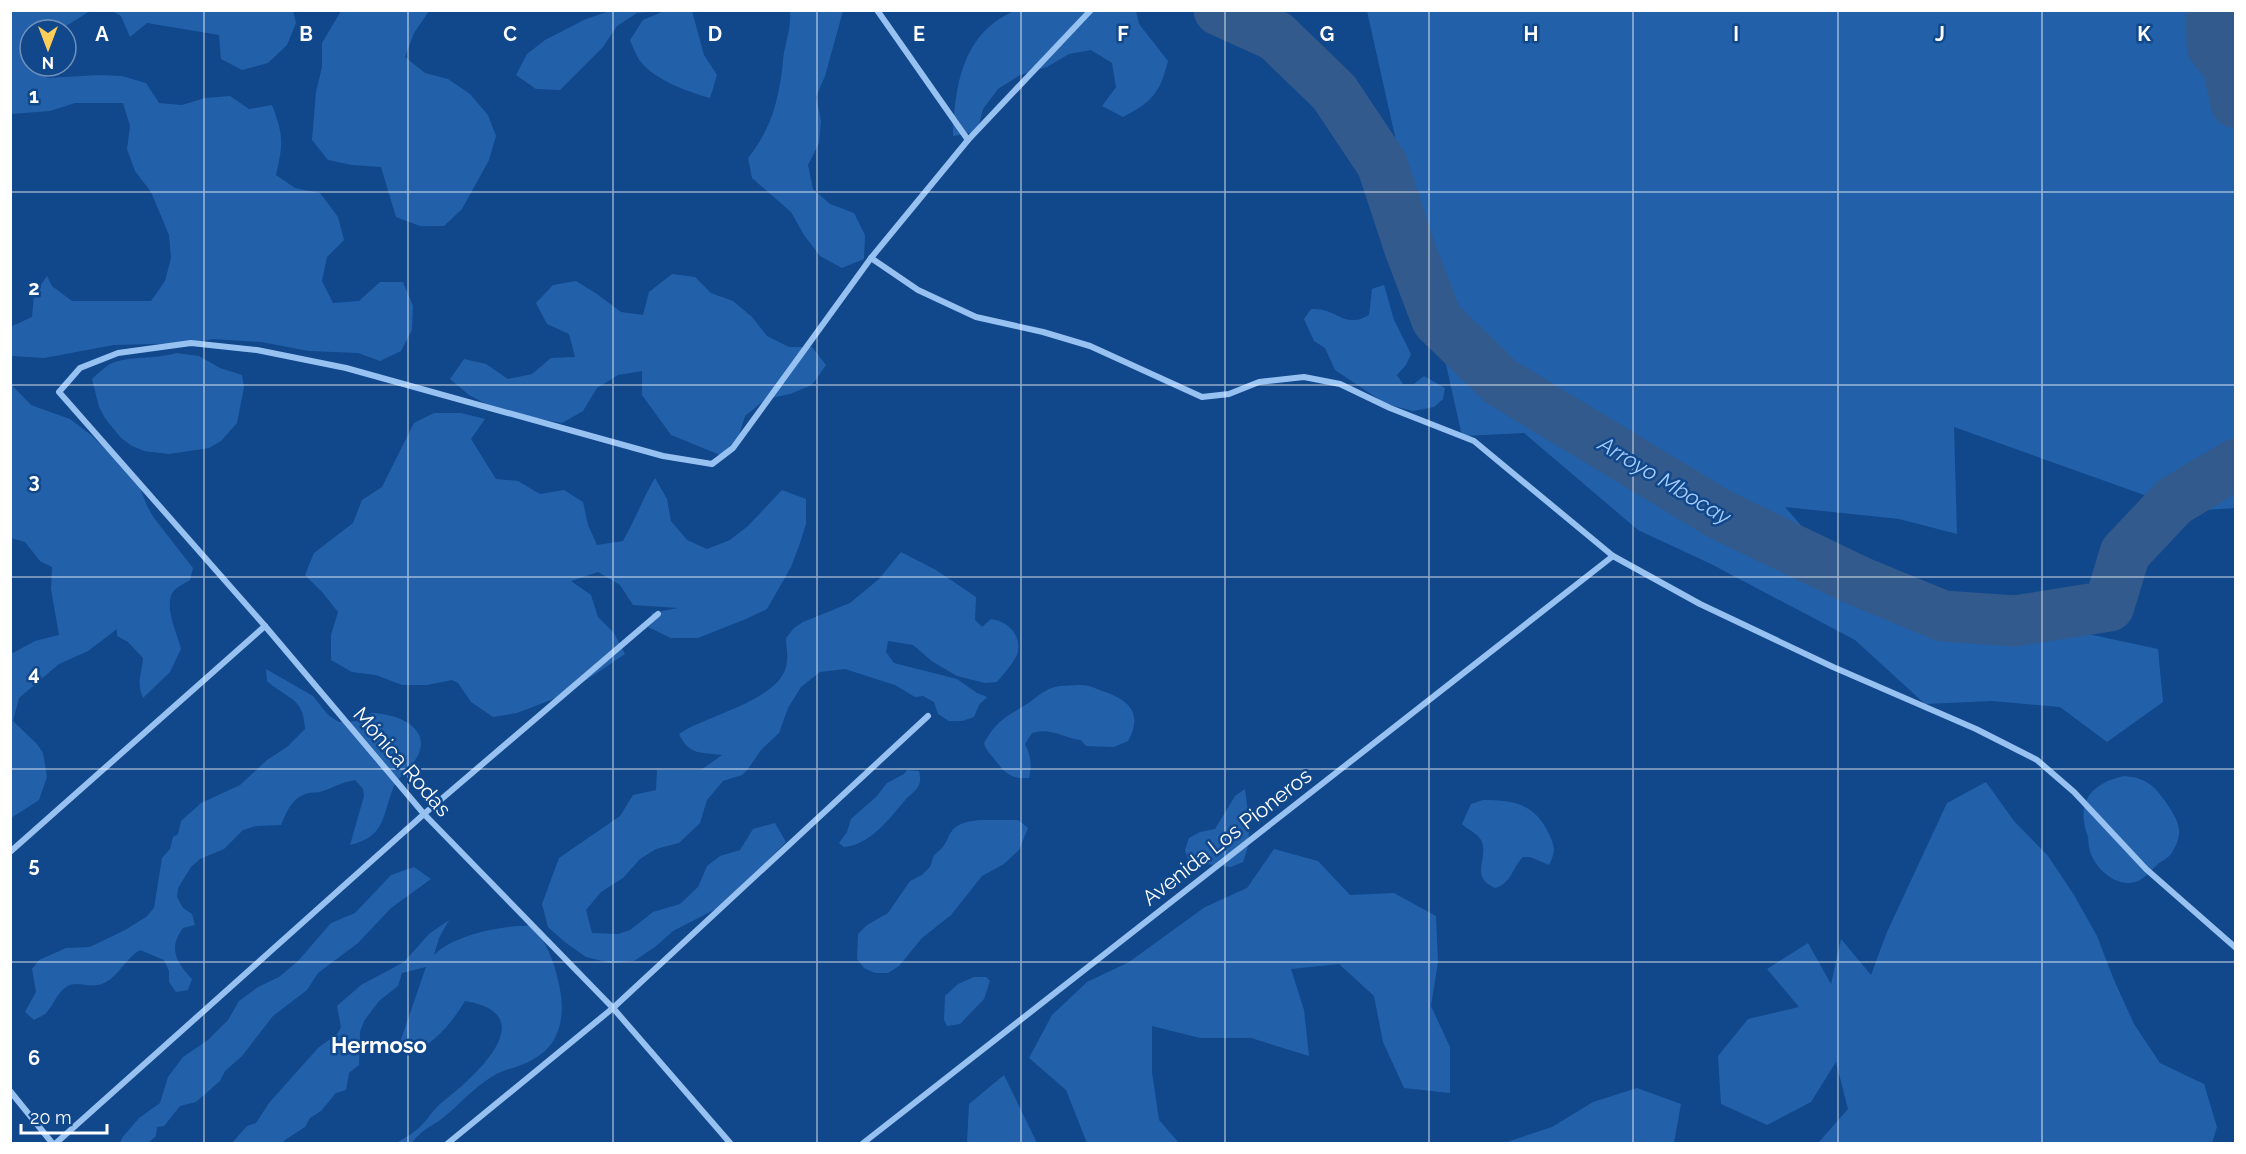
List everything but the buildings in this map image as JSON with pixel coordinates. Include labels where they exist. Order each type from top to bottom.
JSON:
[{"type":"street","points":[[877,10],[968,140]]},
{"type":"street","points":[[1091,10],[968,140],[871,258],[918,290],[976,317],[1090,345],[1202,397],[1229,394],[1259,382],[1304,377],[1340,384],[1390,408],[1474,441],[1613,556],[1700,604],[1833,667],[1976,729],[2037,760],[2074,792],[2146,869],[2235,948]]},
{"type":"street","name":"Mónica Rodas","points":[[730,1143],[613,1008],[424,814],[265,626],[59,392],[80,368],[118,353],[191,343],[257,350],[346,368],[663,456],[712,464],[733,448],[871,258]]},
{"type":"street","name":"Avenida Los Pioneros","points":[[862,1143],[1613,556]]},
{"type":"street","points":[[10,1091],[54,1143],[424,814],[658,614]]},
{"type":"street","points":[[10,852],[265,626]]},
{"type":"street","points":[[447,1143],[613,1008],[928,716]]},
{"type":"shaded area","points":[[1017,10],[1136,11],[1139,24],[1168,61],[1158,89],[1148,101],[1123,117],[1102,106],[1116,87],[1112,63],[1091,50],[1069,54],[1047,67],[1020,75],[998,89],[983,109],[977,132],[953,136],[960,79],[974,45],[984,31],[999,19]]},
{"type":"shaded area","points":[[11,11],[90,11],[78,19],[18,18],[18,78],[122,76],[146,83],[159,103],[182,105],[205,98],[230,96],[249,109],[272,105],[281,140],[276,175],[295,188],[320,193],[338,217],[344,240],[327,257],[322,281],[333,303],[359,301],[380,282],[403,282],[413,306],[412,330],[401,351],[380,361],[358,353],[309,351],[261,342],[213,339],[191,343],[114,345],[44,358],[11,356],[10,327],[32,317],[34,295],[47,276],[52,286],[72,301],[151,301],[165,281],[171,258],[169,235],[151,192],[135,171],[127,149],[130,126],[123,103],[75,103],[50,111],[11,114]]},
{"type":"shaded area","points":[[112,11],[293,11],[296,23],[287,45],[268,63],[242,70],[221,59],[219,35],[147,23],[130,37],[121,16]]},
{"type":"shaded area","points":[[341,11],[429,11],[414,33],[405,57],[425,73],[448,79],[470,94],[488,115],[496,136],[489,160],[462,209],[444,226],[420,226],[396,217],[381,167],[352,165],[328,160],[312,140],[316,92],[322,67],[322,43]]},
{"type":"shaded area","points":[[610,11],[660,11],[637,13],[617,26],[603,47],[560,90],[536,89],[516,75],[527,54],[545,40],[586,19]]},
{"type":"shaded area","points":[[664,11],[692,11],[704,55],[717,75],[710,98],[682,89],[654,74],[637,56],[630,40],[643,20]]},
{"type":"shaded area","points":[[790,11],[843,11],[825,76],[816,97],[821,120],[819,143],[808,165],[813,189],[830,204],[854,213],[865,235],[864,259],[842,268],[820,256],[804,235],[791,212],[752,178],[748,158],[762,138],[775,107],[789,30]]},
{"type":"shaded area","points":[[1367,11],[2235,11],[2235,508],[2189,511],[1954,427],[1957,534],[1899,519],[1785,507],[1836,565],[1925,601],[1981,618],[2046,625],[2158,649],[2163,702],[2107,742],[2060,707],[1992,701],[1925,704],[1855,640],[1711,564],[1638,530],[1524,433],[1462,436]]},
{"type":"shaded area","points":[[672,274],[695,277],[711,293],[733,301],[752,317],[767,336],[789,347],[812,347],[826,365],[812,385],[790,394],[766,399],[745,416],[738,439],[720,455],[671,435],[642,395],[642,371],[618,375],[597,388],[583,411],[562,423],[492,407],[469,395],[450,379],[464,359],[486,364],[508,379],[532,374],[551,358],[575,357],[569,334],[547,324],[536,303],[553,285],[576,281],[621,312],[643,315],[649,292]]},
{"type":"shaded area","points":[[1384,285],[1394,320],[1411,354],[1406,365],[1397,375],[1403,384],[1414,384],[1424,376],[1445,388],[1443,399],[1434,407],[1413,411],[1386,404],[1335,370],[1325,348],[1314,341],[1304,319],[1311,309],[1320,309],[1347,319],[1361,319],[1369,315],[1372,289]]},
{"type":"shaded area","points":[[176,353],[199,356],[220,368],[242,375],[244,387],[237,423],[221,441],[209,448],[169,454],[144,451],[121,438],[105,418],[99,407],[92,379],[110,364],[118,361]]},
{"type":"shaded area","points":[[10,383],[31,405],[70,419],[91,435],[137,480],[154,518],[193,568],[190,580],[174,591],[170,602],[171,616],[181,649],[170,672],[143,698],[140,682],[143,658],[128,642],[117,636],[117,629],[88,651],[59,664],[19,698],[13,721],[43,753],[47,777],[39,800],[11,818],[11,654],[35,641],[59,635],[51,589],[52,567],[40,561],[25,542],[11,538]]},
{"type":"shaded area","points":[[434,413],[461,413],[485,419],[471,439],[496,479],[518,481],[540,494],[564,490],[583,502],[588,525],[597,545],[623,541],[655,478],[667,499],[671,521],[687,540],[707,549],[730,540],[748,526],[782,490],[806,499],[806,524],[791,567],[767,609],[698,638],[671,638],[648,627],[652,613],[678,608],[633,605],[620,585],[598,572],[571,581],[591,595],[598,617],[614,633],[625,654],[564,695],[517,713],[493,717],[471,702],[458,683],[452,680],[427,685],[402,685],[376,675],[352,672],[331,660],[331,635],[338,612],[305,575],[314,553],[353,523],[362,500],[382,487],[414,423]]},
{"type":"shaded area","points":[[901,552],[936,570],[976,597],[975,620],[982,627],[991,619],[997,620],[1007,625],[1015,633],[1018,651],[1015,658],[997,682],[985,683],[957,676],[933,662],[913,645],[888,641],[886,652],[894,663],[957,679],[987,697],[979,705],[974,717],[962,721],[949,721],[938,714],[934,702],[923,696],[915,697],[895,685],[845,669],[820,672],[801,687],[788,708],[779,733],[761,750],[748,769],[742,775],[723,781],[707,800],[700,823],[679,843],[656,849],[640,859],[623,878],[601,892],[586,910],[592,933],[618,934],[630,930],[653,912],[680,904],[698,887],[707,866],[720,856],[740,850],[753,829],[775,823],[786,842],[767,861],[754,880],[716,909],[673,931],[634,961],[610,963],[586,957],[548,927],[542,904],[559,858],[620,816],[633,795],[656,790],[657,770],[701,770],[722,755],[692,750],[679,734],[742,705],[773,686],[783,675],[787,661],[786,638],[794,628],[803,622],[850,603],[879,579]]},
{"type":"shaded area","points":[[266,669],[313,696],[328,715],[339,722],[362,721],[371,713],[388,715],[407,722],[419,735],[421,743],[419,753],[394,786],[377,830],[362,841],[350,845],[364,796],[363,789],[355,780],[321,792],[303,795],[291,805],[281,825],[256,826],[243,830],[224,849],[200,859],[191,867],[178,888],[177,897],[183,908],[192,914],[195,925],[183,928],[178,935],[175,948],[178,961],[192,979],[188,990],[176,992],[169,982],[169,971],[164,960],[140,950],[106,982],[95,985],[75,984],[66,987],[46,1013],[34,1020],[25,1012],[36,992],[32,969],[39,960],[66,948],[90,947],[146,917],[154,908],[162,858],[170,849],[173,837],[178,834],[181,821],[201,803],[240,785],[267,760],[287,747],[305,729],[304,718],[298,704],[267,681]]},
{"type":"shaded area","points":[[1060,686],[1089,686],[1111,694],[1126,703],[1134,715],[1133,731],[1128,741],[1114,747],[1086,746],[1081,740],[1051,732],[1032,733],[1025,744],[1030,761],[1029,778],[1009,775],[988,752],[984,743],[1002,720],[1046,690]]},
{"type":"shaded area","points":[[907,770],[919,771],[919,785],[915,791],[871,836],[844,847],[839,843],[847,832],[851,819],[876,797],[887,783]]},
{"type":"shaded area","points":[[2124,776],[2143,780],[2156,790],[2174,814],[2179,833],[2176,846],[2169,856],[2141,879],[2127,883],[2112,879],[2095,861],[2089,847],[2084,822],[2085,803],[2089,795],[2103,783]]},
{"type":"shaded area","points":[[1986,782],[2014,821],[2048,856],[2074,895],[2097,936],[2134,1024],[2160,1063],[2204,1084],[2217,1127],[2212,1143],[1818,1143],[1848,1109],[1836,1062],[1811,1102],[1767,1125],[1721,1104],[1718,1056],[1748,1019],[1799,1007],[1767,969],[1808,943],[1831,984],[1841,939],[1871,975],[1887,932],[1947,803]]},
{"type":"shaded area","points":[[1245,789],[1249,836],[1243,862],[1231,867],[1189,862],[1185,850],[1189,838],[1200,832],[1215,829],[1235,796]]},
{"type":"shaded area","points":[[1483,800],[1512,802],[1535,814],[1553,843],[1554,851],[1549,865],[1530,857],[1523,857],[1501,886],[1495,888],[1487,883],[1481,872],[1483,847],[1481,840],[1462,824],[1471,804]]},
{"type":"shaded area","points":[[1018,820],[1028,828],[1019,850],[1004,864],[982,876],[951,915],[922,938],[899,966],[888,973],[875,973],[864,968],[857,959],[858,934],[867,925],[888,913],[910,881],[922,875],[930,867],[934,855],[941,850],[954,829],[968,822]]},
{"type":"shaded area","points":[[1274,849],[1318,861],[1350,895],[1394,893],[1436,916],[1438,962],[1431,1006],[1450,1047],[1450,1093],[1404,1088],[1383,1042],[1374,996],[1339,964],[1291,969],[1304,1010],[1309,1056],[1251,1038],[1200,1038],[1152,1026],[1152,1072],[1159,1120],[1179,1143],[1087,1143],[1066,1090],[1029,1058],[1052,1015],[1087,982],[1129,962],[1205,907],[1247,888]]},
{"type":"shaded area","points":[[414,867],[431,879],[391,908],[358,943],[318,973],[307,990],[273,1016],[242,1056],[225,1071],[220,1081],[196,1102],[180,1106],[164,1126],[157,1127],[156,1136],[148,1143],[120,1143],[139,1118],[160,1103],[168,1077],[183,1057],[208,1040],[228,1020],[239,1001],[258,987],[279,977],[298,961],[331,923],[355,913],[391,875]]},
{"type":"shaded area","points":[[449,920],[439,938],[434,955],[454,942],[480,932],[533,926],[549,952],[562,1003],[560,1026],[550,1045],[532,1060],[486,1080],[444,1117],[423,1131],[412,1143],[396,1143],[419,1128],[437,1107],[469,1080],[495,1049],[501,1033],[500,1020],[489,1008],[465,1001],[448,1025],[426,1045],[410,1054],[398,1048],[426,967],[402,973],[398,986],[379,1001],[364,1021],[360,1032],[359,1065],[349,1073],[346,1090],[336,1093],[321,1111],[310,1118],[305,1127],[283,1143],[231,1144],[247,1126],[256,1123],[269,1103],[318,1048],[337,1034],[341,1027],[337,1006],[361,985],[404,962],[429,934]]},
{"type":"shaded area","points":[[974,977],[986,977],[990,981],[984,999],[960,1024],[947,1026],[944,1020],[945,996],[958,984]]},
{"type":"shaded area","points":[[1004,1075],[1037,1143],[967,1143],[969,1104]]},
{"type":"shaded area","points":[[1637,1088],[1681,1104],[1674,1143],[1504,1143],[1552,1127],[1593,1102]]},
{"type":"waterway","name":"Arroyo Mbocay","points":[[1219,10],[1276,36],[1334,92],[1382,164],[1410,249],[1437,320],[1501,382],[1719,514],[1858,581],[1943,616],[2015,621],[2109,606],[2125,553],[2174,501],[2236,464]]},
{"type":"waterway","name":"Arroyo Mbocay","points":[[2211,10],[2212,46],[2228,66],[2236,103]]},
{"type":"district","name":"Hermoso","points":[[379,1045]]}]
